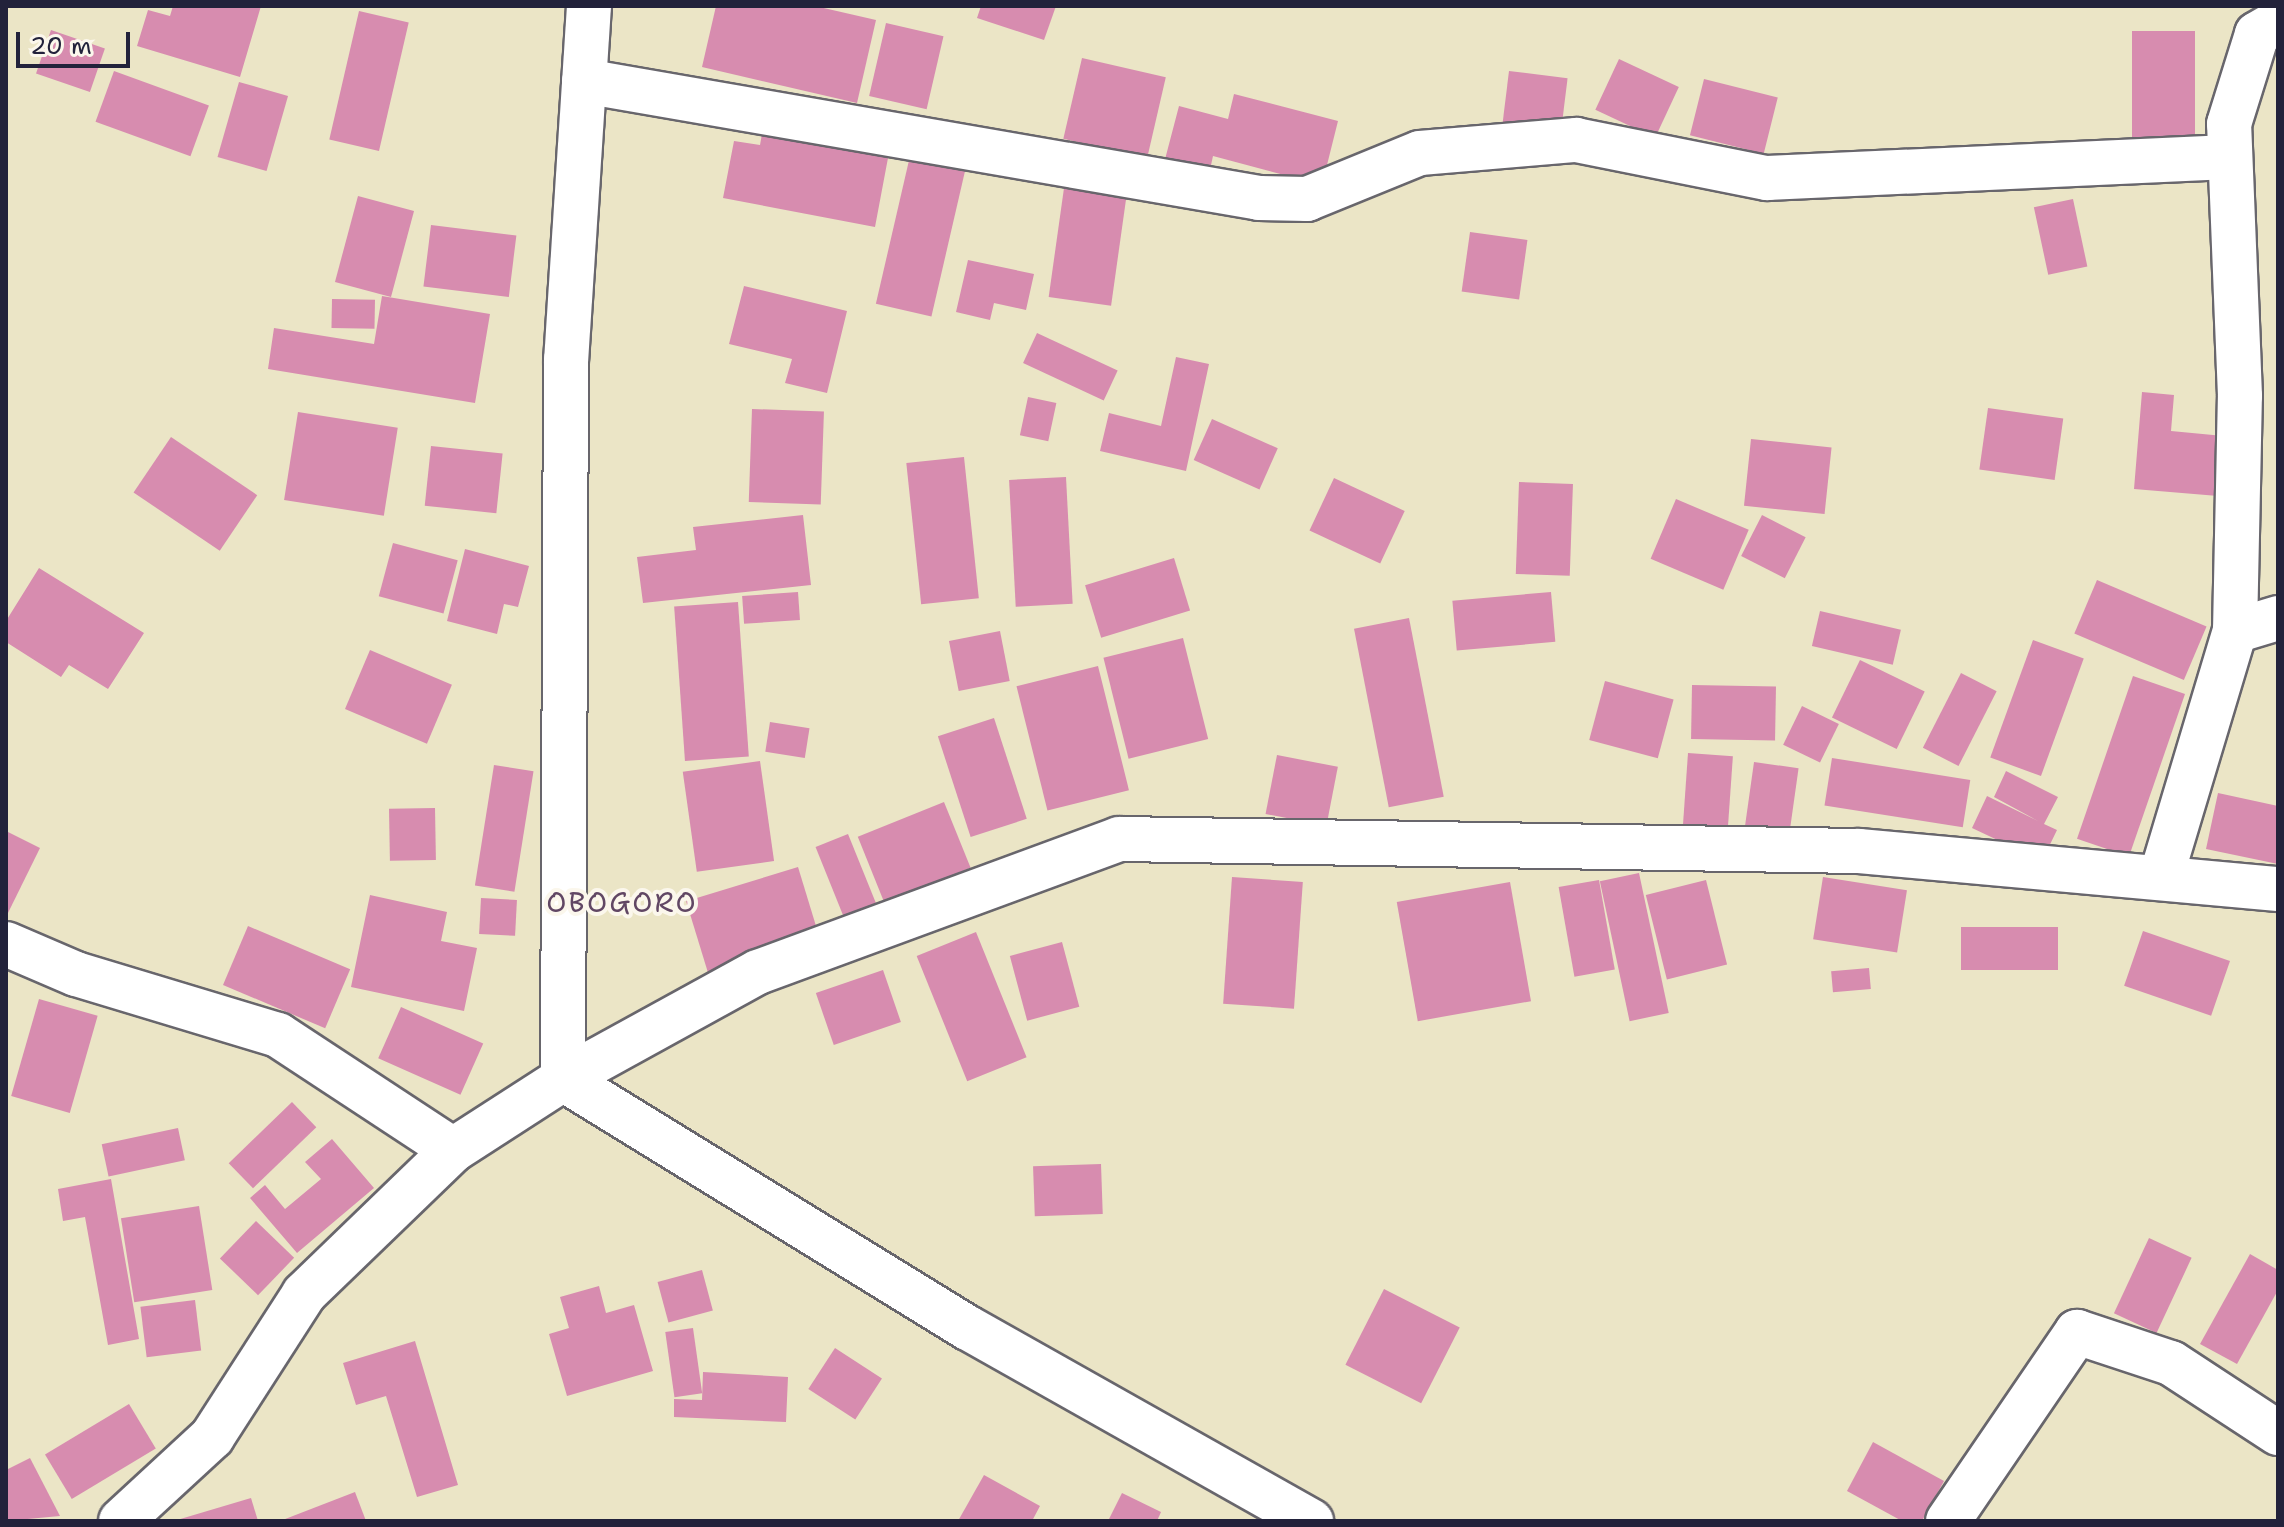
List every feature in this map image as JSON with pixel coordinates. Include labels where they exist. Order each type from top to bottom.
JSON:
[{"type":"street","points":[[563,1079],[566,359],[589,6]]},
{"type":"street","points":[[2161,877],[2235,631],[2240,396],[2229,124],[2257,34],[2278,22]]},
{"type":"street","points":[[584,81],[1259,198],[1307,199],[1420,153],[1576,140],[1767,178],[2229,157]]},
{"type":"street","points":[[2235,631],[2278,618]]},
{"type":"street","points":[[121,1521],[212,1437],[304,1294],[453,1150],[563,1079],[758,972],[1119,839],[1859,851],[2278,889]]},
{"type":"street","points":[[6,944],[76,974],[278,1035],[453,1150]]},
{"type":"street","points":[[563,1079],[968,1328],[1311,1521]]},
{"type":"street","points":[[1948,1521],[2077,1332],[2171,1363],[2278,1433]]},
{"type":"building","points":[[173,6],[261,6],[240,77],[137,46],[148,10],[170,16]]},
{"type":"building","points":[[716,6],[815,6],[876,20],[857,103],[702,67]]},
{"type":"building","points":[[981,6],[1056,6],[1044,40],[977,18]]},
{"type":"building","points":[[359,11],[409,22],[379,151],[329,140]]},
{"type":"building","points":[[886,23],[943,36],[927,109],[869,96]]},
{"type":"building","points":[[51,30],[105,49],[90,92],[36,73]]},
{"type":"building","points":[[2132,31],[2195,31],[2195,141],[2132,141]]},
{"type":"building","points":[[1082,58],[1166,77],[1147,158],[1063,139]]},
{"type":"building","points":[[1619,59],[1679,87],[1655,138],[1595,110]]},
{"type":"building","points":[[114,71],[209,106],[190,156],[96,122]]},
{"type":"building","points":[[1509,71],[1568,78],[1560,138],[1502,131]]},
{"type":"building","points":[[1704,79],[1778,97],[1764,154],[1690,135]]},
{"type":"building","points":[[239,82],[288,96],[267,171],[218,157]]},
{"type":"building","points":[[1234,94],[1338,121],[1322,185],[1213,156],[1208,179],[1163,167],[1179,106],[1228,119]]},
{"type":"building","points":[[765,117],[891,142],[875,227],[723,198],[734,141],[760,145]]},
{"type":"building","points":[[913,143],[969,156],[931,317],[876,304]]},
{"type":"building","points":[[1064,188],[1126,197],[1111,306],[1049,297]]},
{"type":"building","points":[[358,196],[414,211],[391,297],[335,282]]},
{"type":"building","points":[[2073,199],[2087,266],[2048,275],[2034,207]]},
{"type":"building","points":[[431,225],[516,235],[509,297],[423,287]]},
{"type":"building","points":[[1470,232],[1527,240],[1519,299],[1462,291]]},
{"type":"building","points":[[968,260],[1034,274],[1026,310],[994,303],[990,320],[956,312]]},
{"type":"building","points":[[744,286],[847,311],[827,393],[785,383],[792,359],[729,344]]},
{"type":"building","points":[[382,296],[490,314],[475,403],[268,369],[274,328],[374,344]]},
{"type":"building","points":[[332,299],[375,300],[374,329],[331,328]]},
{"type":"building","points":[[1037,333],[1118,371],[1104,401],[1023,363]]},
{"type":"building","points":[[1176,357],[1209,364],[1186,471],[1100,451],[1109,413],[1161,426]]},
{"type":"building","points":[[2142,392],[2174,395],[2171,431],[2234,437],[2230,497],[2134,489]]},
{"type":"building","points":[[1028,397],[1056,403],[1048,441],[1020,435]]},
{"type":"building","points":[[1988,408],[2063,419],[2055,480],[1979,469]]},
{"type":"building","points":[[752,409],[824,412],[821,504],[749,502]]},
{"type":"building","points":[[298,412],[398,428],[384,516],[284,500]]},
{"type":"building","points":[[1212,419],[1278,448],[1259,489],[1194,460]]},
{"type":"building","points":[[171,437],[257,495],[220,551],[134,493]]},
{"type":"building","points":[[1751,439],[1832,447],[1825,514],[1744,506]]},
{"type":"building","points":[[431,446],[503,454],[496,513],[425,506]]},
{"type":"building","points":[[964,457],[979,598],[921,604],[906,463]]},
{"type":"building","points":[[1066,477],[1073,604],[1016,607],[1009,480]]},
{"type":"building","points":[[1334,478],[1405,511],[1380,564],[1309,531]]},
{"type":"building","points":[[1519,482],[1573,484],[1570,576],[1516,574]]},
{"type":"building","points":[[1676,499],[1749,530],[1723,590],[1651,559]]},
{"type":"building","points":[[803,515],[811,585],[643,603],[637,557],[696,550],[693,527]]},
{"type":"building","points":[[1762,515],[1806,537],[1785,578],[1741,556]]},
{"type":"building","points":[[393,543],[458,560],[443,613],[379,596]]},
{"type":"building","points":[[465,549],[529,566],[518,607],[504,604],[497,634],[447,621]]},
{"type":"building","points":[[1174,558],[1190,611],[1101,638],[1085,585]]},
{"type":"building","points":[[39,568],[144,633],[108,689],[69,665],[61,677],[6,642],[6,621]]},
{"type":"building","points":[[2097,580],[2207,626],[2184,680],[2074,633]]},
{"type":"building","points":[[798,592],[800,620],[744,624],[742,596]]},
{"type":"building","points":[[1551,592],[1555,642],[1457,650],[1452,601]]},
{"type":"building","points":[[738,602],[749,757],[685,761],[674,606]]},
{"type":"building","points":[[1820,611],[1901,630],[1893,665],[1812,646]]},
{"type":"building","points":[[1409,618],[1444,797],[1389,807],[1354,629]]},
{"type":"building","points":[[1000,631],[1010,681],[959,691],[949,641]]},
{"type":"building","points":[[1183,638],[1208,739],[1129,759],[1103,658]]},
{"type":"building","points":[[2033,640],[2084,658],[2041,776],[1990,757]]},
{"type":"building","points":[[370,650],[452,685],[427,744],[345,709]]},
{"type":"building","points":[[1860,660],[1925,692],[1897,749],[1832,718]]},
{"type":"building","points":[[1098,666],[1129,790],[1047,811],[1016,686]]},
{"type":"building","points":[[1961,673],[1997,691],[1959,766],[1923,748]]},
{"type":"building","points":[[2133,676],[2185,694],[2129,857],[2077,839]]},
{"type":"building","points":[[1605,681],[1674,699],[1658,758],[1589,740]]},
{"type":"building","points":[[1692,685],[1776,686],[1775,740],[1691,739]]},
{"type":"building","points":[[1802,706],[1839,724],[1820,763],[1783,745]]},
{"type":"building","points":[[994,718],[1027,819],[971,837],[938,736]]},
{"type":"building","points":[[770,722],[810,728],[805,758],[765,752]]},
{"type":"building","points":[[1688,753],[1733,756],[1727,847],[1682,844]]},
{"type":"building","points":[[1277,755],[1338,767],[1326,826],[1266,814]]},
{"type":"building","points":[[1832,758],[1970,780],[1963,827],[1824,805]]},
{"type":"building","points":[[760,761],[774,861],[697,872],[683,772]]},
{"type":"building","points":[[1754,762],[1799,768],[1787,850],[1742,844]]},
{"type":"building","points":[[494,765],[534,771],[514,892],[475,885]]},
{"type":"building","points":[[2006,771],[2058,797],[2044,824],[2057,830],[2042,861],[1972,828],[1987,796],[2038,821],[1994,797]]},
{"type":"building","points":[[2218,793],[2278,806],[2278,864],[2206,849]]},
{"type":"building","points":[[944,802],[971,868],[884,903],[858,837]]},
{"type":"building","points":[[435,808],[436,860],[390,861],[389,809]]},
{"type":"building","points":[[6,831],[40,848],[6,917]]},
{"type":"building","points":[[848,834],[882,919],[850,932],[816,847]]},
{"type":"building","points":[[798,867],[821,941],[709,975],[686,901]]},
{"type":"building","points":[[1639,873],[1669,1013],[1630,1021],[1600,881]]},
{"type":"building","points":[[1232,877],[1303,882],[1294,1009],[1223,1004]]},
{"type":"building","points":[[1823,877],[1907,890],[1897,953],[1813,939]]},
{"type":"building","points":[[1599,880],[1615,970],[1574,977],[1559,887]]},
{"type":"building","points":[[1706,880],[1727,964],[1667,979],[1646,895]]},
{"type":"building","points":[[1510,882],[1531,1001],[1418,1021],[1397,902]]},
{"type":"building","points":[[370,895],[447,912],[441,941],[477,948],[464,1011],[351,987]]},
{"type":"building","points":[[481,898],[517,900],[515,936],[479,934]]},
{"type":"building","points":[[248,926],[350,969],[325,1028],[223,985]]},
{"type":"building","points":[[1961,927],[2058,927],[2058,970],[1961,970]]},
{"type":"building","points":[[2143,931],[2230,961],[2211,1016],[2124,986]]},
{"type":"building","points":[[976,932],[1027,1057],[967,1081],[917,956]]},
{"type":"building","points":[[1062,942],[1079,1007],[1027,1021],[1010,956]]},
{"type":"building","points":[[1869,968],[1871,989],[1833,992],[1831,971]]},
{"type":"building","points":[[883,970],[901,1022],[834,1045],[816,993]]},
{"type":"building","points":[[39,999],[98,1016],[70,1113],[11,1096]]},
{"type":"building","points":[[401,1007],[483,1044],[460,1095],[378,1058]]},
{"type":"building","points":[[292,1102],[316,1127],[253,1188],[229,1163]]},
{"type":"building","points":[[178,1128],[185,1160],[109,1176],[102,1144]]},
{"type":"building","points":[[332,1139],[374,1188],[297,1253],[250,1198],[265,1185],[285,1209],[321,1179],[305,1162]]},
{"type":"building","points":[[1101,1164],[1103,1214],[1035,1216],[1033,1166]]},
{"type":"building","points":[[111,1179],[139,1339],[108,1345],[85,1217],[63,1221],[58,1189]]},
{"type":"building","points":[[199,1206],[212,1290],[134,1302],[121,1218]]},
{"type":"building","points":[[256,1221],[294,1258],[258,1295],[220,1258]]},
{"type":"building","points":[[2149,1238],[2192,1258],[2157,1333],[2114,1313]]},
{"type":"building","points":[[2250,1254],[2278,1270],[2278,1290],[2237,1364],[2200,1344]]},
{"type":"building","points":[[702,1270],[713,1311],[668,1322],[658,1282]]},
{"type":"building","points":[[599,1286],[606,1313],[634,1305],[653,1371],[567,1396],[549,1334],[569,1328],[560,1297]]},
{"type":"building","points":[[1384,1289],[1460,1328],[1421,1403],[1345,1365]]},
{"type":"building","points":[[195,1300],[201,1351],[147,1357],[140,1307]]},
{"type":"building","points":[[693,1328],[702,1393],[674,1397],[665,1332]]},
{"type":"building","points":[[415,1341],[458,1485],[417,1497],[386,1396],[356,1405],[343,1363]]},
{"type":"building","points":[[835,1348],[882,1378],[855,1420],[808,1389]]},
{"type":"building","points":[[703,1372],[788,1377],[786,1422],[674,1417],[674,1399],[702,1400]]},
{"type":"building","points":[[129,1404],[156,1449],[72,1499],[45,1454]]},
{"type":"building","points":[[1873,1442],[1944,1481],[1922,1521],[1902,1521],[1847,1491]]},
{"type":"building","points":[[30,1458],[60,1516],[6,1521],[6,1470]]},
{"type":"building","points":[[984,1475],[1040,1506],[1032,1521],[958,1521]]},
{"type":"building","points":[[355,1492],[366,1521],[280,1521]]},
{"type":"building","points":[[1122,1493],[1161,1512],[1157,1521],[1108,1521]]},
{"type":"building","points":[[251,1498],[258,1521],[177,1521],[177,1520]]},
{"type":"district","name":"OBOGORO","points":[[622,902]]}]
